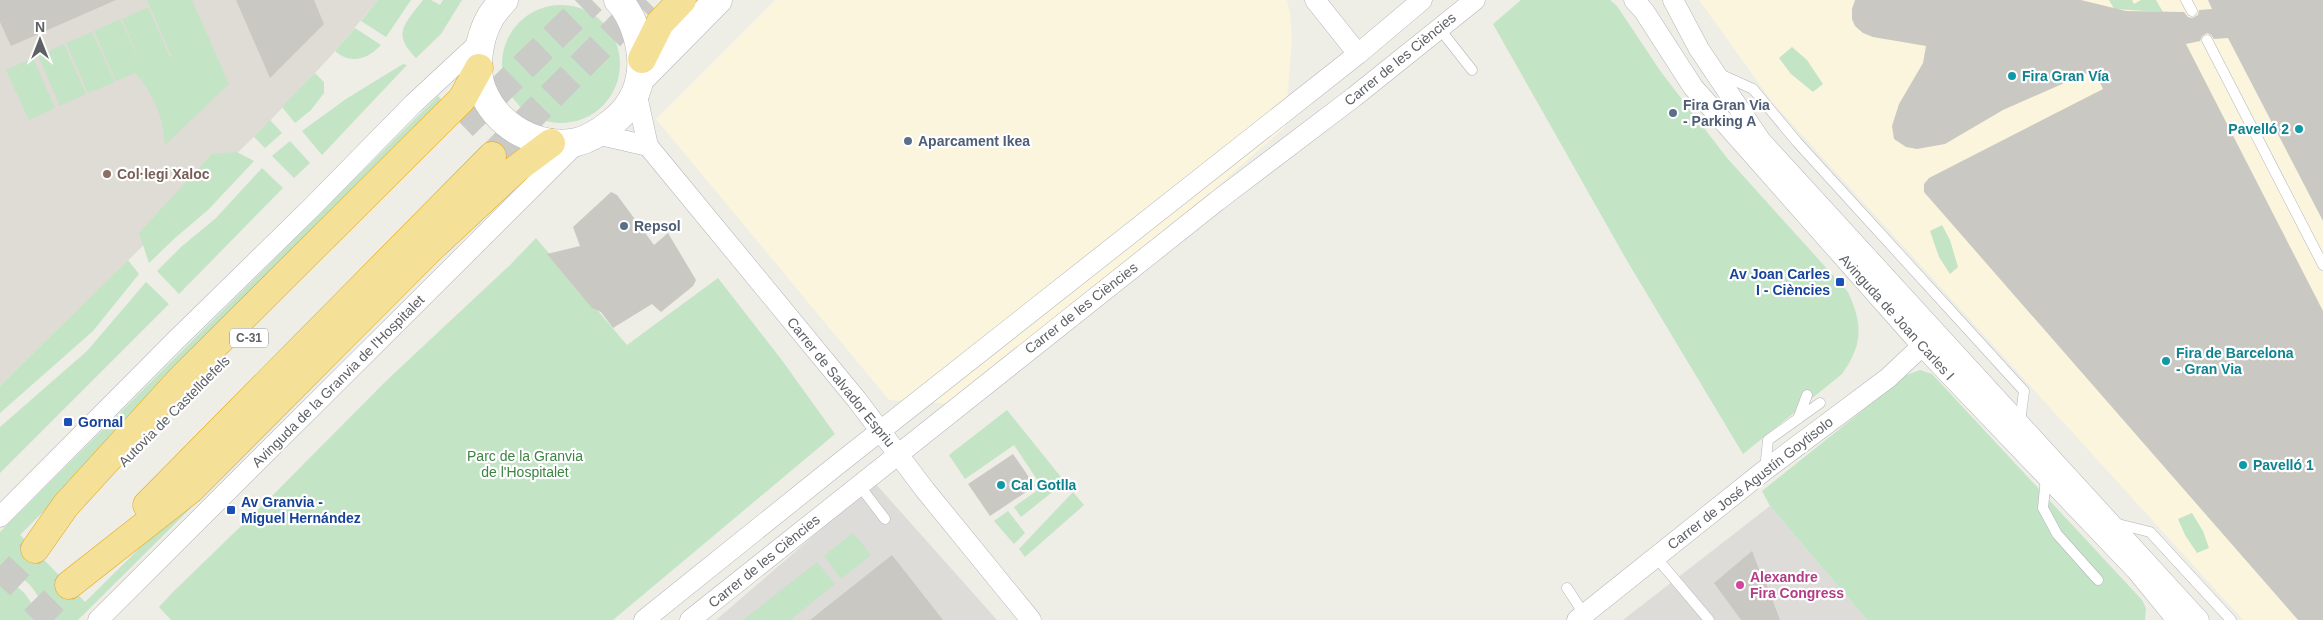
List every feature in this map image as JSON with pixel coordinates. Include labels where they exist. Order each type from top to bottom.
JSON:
[{"type":"highway","points":[[640,76],[660,23],[682,0]]},
{"type":"highway","name":"Autovia de Castelldefels","points":[[462,126],[35,549],[66,505],[181,379],[462,99],[479,68]]},
{"type":"highway","points":[[492,156],[69,585],[192,489],[428,251],[516,169],[551,143]]},
{"type":"main road","points":[[504,0],[490,18],[482,40],[479,68],[481,88],[490,104],[502,119],[520,133],[551,143],[587,138],[624,114],[640,76],[718,0]]},
{"type":"main road","points":[[618,0],[631,21],[640,76]]},
{"type":"street","points":[[1315,0],[1358,54]]},
{"type":"street","name":"Carrer de les Ciències","points":[[644,620],[880,430],[1358,54],[1422,0]]},
{"type":"street","name":"Carrer de les Ciències","points":[[690,620],[1217,201],[1354,97],[1475,0]]},
{"type":"street","name":"Avinguda de Joan Carles I","points":[[1634,0],[1644,11],[1693,87],[1922,346],[2136,570],[2176,620]]},
{"type":"street","name":"Avinguda de Joan Carles I","points":[[1674,0],[1699,49],[1761,141],[2020,422],[2199,620]]},
{"type":"street","points":[[0,517],[413,104],[482,40]]},
{"type":"street","name":"Carrer de Salvador Espriu","points":[[640,76],[648,146],[880,430],[1031,620]]},
{"type":"street","points":[[587,138],[648,146]]},
{"type":"street","name":"Avinguda de la Granvia de l'Hospitalet","points":[[98,620],[587,138]]},
{"type":"street","name":"Carrer de José Agustín Goytisolo","points":[[1581,617],[1765,470],[1888,378],[1922,346]]},
{"type":"lane","points":[[2186,0],[2192,11]]},
{"type":"lane","points":[[1440,28],[1472,70]]},
{"type":"lane","points":[[2207,40],[2323,264]]},
{"type":"lane","points":[[1715,72],[1753,89],[1797,142],[2024,391],[2020,422]]},
{"type":"lane","points":[[1798,419],[1807,395]]},
{"type":"lane","points":[[1765,470],[1768,440],[1820,403]]},
{"type":"lane","points":[[2046,476],[2043,508],[2057,534],[2098,580]]},
{"type":"lane","points":[[859,485],[885,519]]},
{"type":"lane","points":[[2110,522],[2150,532],[2231,620]]},
{"type":"lane","points":[[1655,556],[1709,620]]},
{"type":"lane","points":[[1567,588],[1581,617]]},
{"type":"shaded area","name":"Col·legi Xaloc","points":[[0,0],[378,0],[330,57],[267,124],[0,386]]},
{"type":"shaded area","points":[[775,0],[1287,0],[1292,39],[1285,127],[1154,242],[951,404],[889,400],[656,119]]},
{"type":"shaded area","name":"Fira de Barcelona - Gran Via","points":[[1699,0],[2323,0],[2323,620],[2243,620],[1773,103]]},
{"type":"shaded area","points":[[875,483],[997,620],[716,620]]},
{"type":"shaded area","points":[[1770,506],[1867,620],[1623,620]]},
{"type":"green space","points":[[147,0],[192,0],[229,84],[165,145],[160,115],[152,97],[135,73],[116,81],[94,31],[120,19],[144,69],[122,19],[148,7],[170,57],[172,57]]},
{"type":"green space","points":[[378,0],[411,0],[386,37],[361,21]]},
{"type":"green space","points":[[423,0],[431,0],[440,5],[443,0],[462,0],[441,34],[416,58],[408,49],[402,35],[406,22]]},
{"type":"green space","points":[[1521,0],[1610,0],[1617,6],[1661,72],[1727,158],[1848,292],[1856,315],[1859,334],[1854,353],[1842,374],[1743,454],[1626,259],[1493,24]]},
{"type":"green space","points":[[2109,0],[2132,0],[2134,4],[2141,0],[2156,0],[2163,12],[2114,9]]},
{"type":"green space","points":[[561,5],[583,10],[594,15],[610,31],[615,42],[620,64],[615,86],[610,97],[594,113],[583,118],[561,123],[539,118],[528,113],[512,97],[507,86],[502,64],[507,42],[512,31],[528,15],[539,10]]},
{"type":"green space","points":[[355,28],[381,45],[371,54],[359,59],[347,58],[335,51]]},
{"type":"green space","points":[[92,32],[115,82],[88,93],[66,43]]},
{"type":"green space","points":[[64,44],[86,94],[60,106],[38,56]]},
{"type":"green space","points":[[1792,47],[1807,60],[1823,84],[1813,92],[1791,74],[1779,58]]},
{"type":"green space","points":[[33,58],[55,108],[29,120],[6,70]]},
{"type":"green space","points":[[403,64],[407,65],[322,155],[302,131],[346,99]]},
{"type":"green space","points":[[315,73],[324,82],[324,93],[311,110],[295,123],[282,107]]},
{"type":"green space","points":[[438,96],[448,106],[20,535],[85,602],[164,524],[218,481],[78,620],[48,620],[41,602],[32,587],[19,576],[0,571],[0,532]]},
{"type":"green space","points":[[270,120],[282,133],[265,148],[254,137]]},
{"type":"green space","points":[[290,141],[310,163],[294,178],[272,156]]},
{"type":"green space","points":[[237,152],[254,161],[208,210],[149,263],[139,233],[212,154]]},
{"type":"green space","points":[[262,168],[283,188],[179,294],[157,271],[181,247],[216,218]]},
{"type":"green space","points":[[1942,225],[1950,240],[1958,267],[1950,274],[1939,257],[1930,231]]},
{"type":"green space","name":"Parc de la Granvia de l'Hospitalet","points":[[536,238],[627,345],[718,278],[781,359],[835,434],[613,620],[171,620],[159,607],[173,592],[386,381],[510,265]]},
{"type":"green space","points":[[128,260],[139,274],[93,331],[0,413],[0,386]]},
{"type":"green space","points":[[146,282],[169,304],[0,473],[0,427],[87,351]]},
{"type":"green space","points":[[1920,370],[1932,374],[2142,600],[2146,608],[2145,620],[1867,620],[1770,506],[1762,491],[1907,375]]},
{"type":"green space","points":[[1007,410],[1065,482],[1021,517],[1014,507],[1042,487],[1014,445],[965,479],[949,455]]},
{"type":"green space","points":[[1073,492],[1084,505],[1025,557],[1019,549]]},
{"type":"green space","points":[[1008,511],[1025,533],[1014,544],[994,521]]},
{"type":"green space","points":[[2192,513],[2203,531],[2209,548],[2197,553],[2185,535],[2178,519]]},
{"type":"green space","points":[[853,533],[871,555],[841,579],[824,556]]},
{"type":"green space","points":[[817,562],[835,584],[790,620],[743,620]]},
{"type":"green space","points":[[0,582],[14,585],[25,594],[32,606],[35,620],[0,620]]},
{"type":"building","points":[[0,0],[116,0],[11,46],[0,22]]},
{"type":"building","points":[[236,0],[314,0],[324,24],[270,78]]},
{"type":"building","name":"Fira de Barcelona - Gran Via","points":[[1855,0],[2081,0],[2126,11],[2184,12],[2188,17],[2192,18],[2198,15],[2199,10],[2212,9],[2208,0],[2323,0],[2323,221],[2228,38],[2214,39],[2207,33],[2202,36],[2200,41],[2186,44],[2323,311],[2323,620],[2298,620],[1924,192],[1924,184],[1929,178],[2103,89],[2094,70],[2003,110],[1945,144],[1917,149],[1906,147],[1894,139],[1892,126],[1899,104],[1923,63],[1926,46],[1873,37],[1863,33],[1855,26],[1852,19],[1852,9]]},
{"type":"building","points":[[611,192],[617,195],[654,245],[668,233],[696,280],[693,286],[661,312],[652,304],[613,328],[601,312],[592,308],[547,254],[580,246],[573,227]]},
{"type":"building","name":"Cal Gotlla","points":[[1013,454],[1035,486],[990,516],[968,484]]},
{"type":"building","name":"Alexandre Fira Congress","points":[[1752,551],[1780,620],[1741,620],[1714,583]]},
{"type":"building","points":[[892,555],[943,620],[810,620]]},
{"type":"tunnel","points":[[463,126],[592,0]]},
{"type":"tunnel","points":[[492,156],[646,0]]},
{"type":"tunnel","points":[[0,586],[35,549]]},
{"type":"tunnel","points":[[34,620],[69,585]]},
{"type":"place","name":"Fira Gran Vía","points":[[2012,76]]},
{"type":"place","name":"Fira Gran Via - Parking A","points":[[1673,113]]},
{"type":"place","name":"Pavelló 2","points":[[2299,129]]},
{"type":"place","name":"Aparcament Ikea","points":[[908,141]]},
{"type":"place","name":"Col·legi Xaloc","points":[[107,174]]},
{"type":"place","name":"Repsol","points":[[624,226]]},
{"type":"place","name":"Av Joan Carles I - Ciències","points":[[1840,282]]},
{"type":"place","name":"Fira de Barcelona - Gran Via","points":[[2166,361]]},
{"type":"place","name":"Gornal","points":[[68,422]]},
{"type":"place","name":"Pavelló 1","points":[[2243,465]]},
{"type":"place","name":"Cal Gotlla","points":[[1001,485]]},
{"type":"place","name":"Av Granvia - Miguel Hernández","points":[[231,510]]},
{"type":"place","name":"Alexandre Fira Congress","points":[[1740,585]]}]
